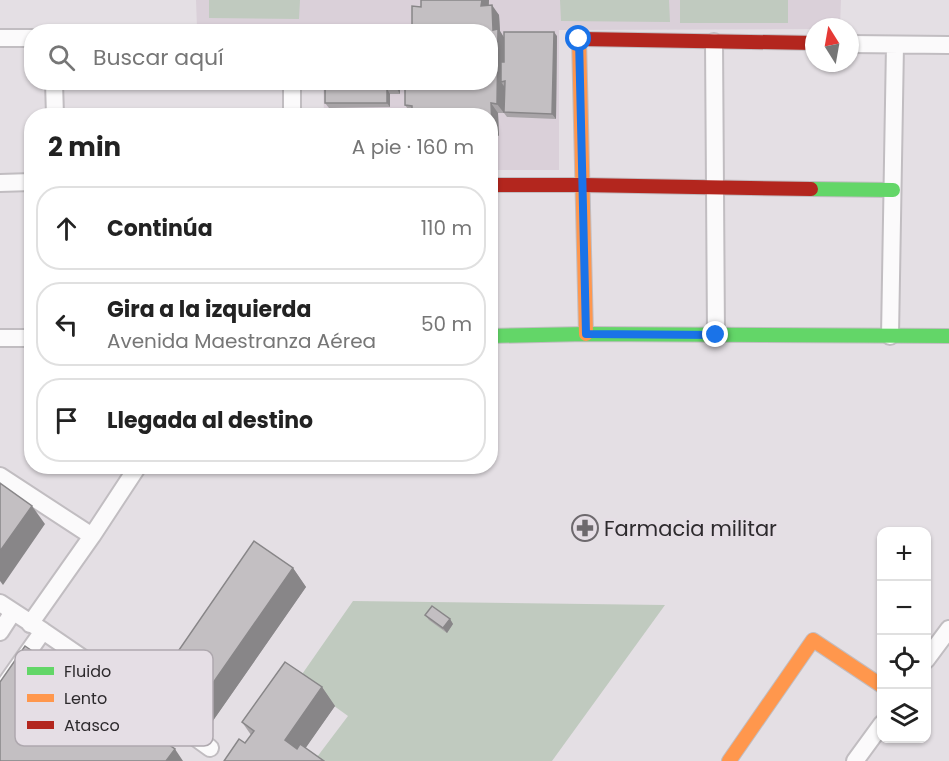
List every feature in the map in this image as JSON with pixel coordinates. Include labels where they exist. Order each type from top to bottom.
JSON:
[{"type":"street","points":[[0,38],[24,38]]},
{"type":"street","points":[[586,334],[579,39],[805,44]]},
{"type":"street","points":[[714,42],[716,335]]},
{"type":"street","points":[[859,44],[949,45]]},
{"type":"street","points":[[890,336],[895,45]]},
{"type":"street","points":[[54,90],[55,108]]},
{"type":"street","points":[[292,90],[292,108]]},
{"type":"street","points":[[0,183],[24,182]]},
{"type":"street","points":[[498,185],[582,184],[893,190]]},
{"type":"street","points":[[498,336],[586,334],[949,336]]},
{"type":"street","points":[[0,338],[24,338]]},
{"type":"street","points":[[24,650],[92,536],[133,474]]},
{"type":"street","points":[[0,476],[92,536]]},
{"type":"street","points":[[0,632],[7,608],[69,650]]},
{"type":"street","points":[[931,654],[949,629]]},
{"type":"street","points":[[729,761],[813,640],[877,683]]},
{"type":"street","points":[[0,692],[15,665]]},
{"type":"street","points":[[856,761],[877,731]]},
{"type":"shaded area","points":[[196,0],[841,0],[840,18],[805,18],[805,29],[559,30],[559,170],[498,170],[498,108],[324,108],[323,90],[498,90],[498,24],[197,24]]},
{"type":"shaded area","points":[[209,0],[300,0],[299,19],[209,18]]},
{"type":"shaded area","points":[[560,0],[669,0],[670,22],[561,21]]},
{"type":"shaded area","points":[[680,0],[788,0],[788,23],[680,23]]},
{"type":"shaded area","points":[[353,601],[665,605],[552,761],[314,761],[348,716],[298,680]]},
{"type":"building","points":[[421,0],[482,0],[481,6],[492,5],[493,24],[412,24],[412,6],[421,7]]},
{"type":"building","points":[[504,32],[554,32],[552,114],[504,112],[505,81],[501,82],[501,62],[504,62]]},
{"type":"building","points":[[325,90],[387,90],[387,103],[325,103]]},
{"type":"building","points":[[405,90],[497,90],[497,104],[491,103],[491,108],[412,108],[412,106],[405,105]]},
{"type":"building","points":[[0,483],[32,506],[0,551]]},
{"type":"building","points":[[254,541],[293,568],[213,683],[213,650],[179,650]]},
{"type":"building","points":[[432,606],[450,619],[443,628],[425,615]]},
{"type":"building","points":[[15,660],[15,746],[171,746],[175,749],[166,761],[0,761],[0,682]]},
{"type":"building","points":[[285,662],[322,687],[285,740],[297,749],[300,744],[324,761],[224,761],[239,739],[245,743],[254,731],[242,722]]},
{"type":"traffic: fast","points":[[811,189],[893,190]]},
{"type":"traffic: fast","points":[[498,336],[586,334],[949,336]]},
{"type":"traffic: slow","points":[[582,39],[579,39],[586,334]]},
{"type":"traffic: slow","points":[[729,761],[813,640],[877,683]]},
{"type":"traffic: jam","points":[[582,39],[805,43]]},
{"type":"traffic: jam","points":[[498,185],[811,189]]},
{"type":"place","name":"Farmacia militar","points":[[585,528]]},
{"type":"route","points":[[579,39],[586,334],[716,335]]}]
